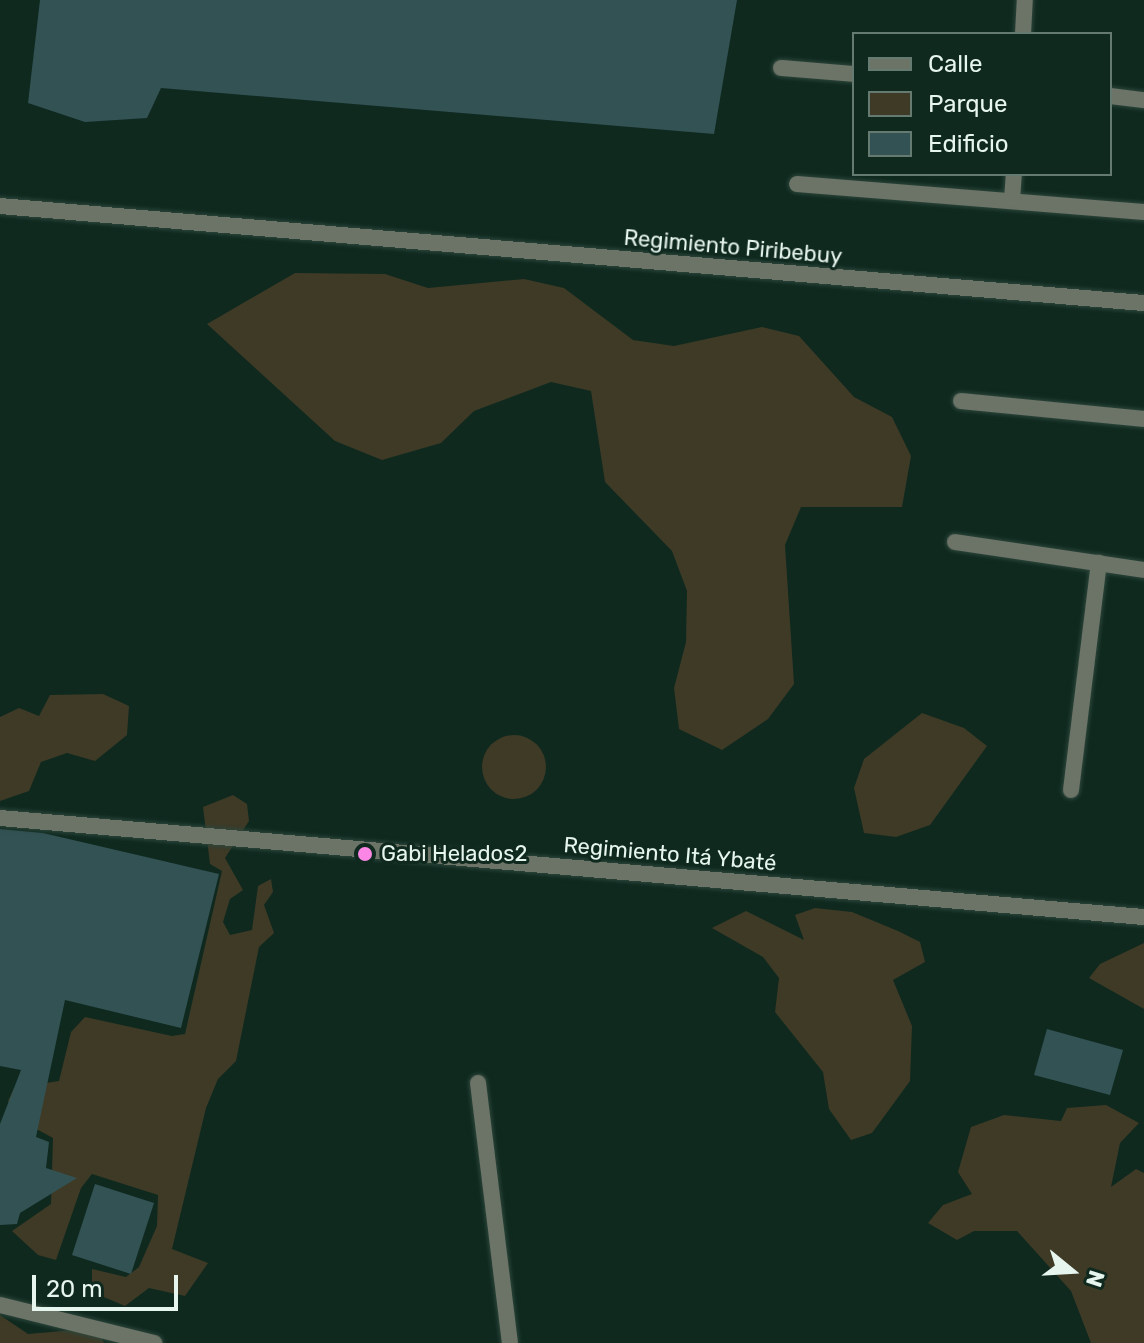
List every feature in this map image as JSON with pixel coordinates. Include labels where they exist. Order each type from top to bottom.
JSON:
[{"type":"street","points":[[1023,32],[1025,0]]},
{"type":"street","points":[[781,68],[852,74]]},
{"type":"street","points":[[1112,96],[1144,100]]},
{"type":"street","points":[[1012,200],[1014,176]]},
{"type":"street","points":[[797,184],[1144,212]]},
{"type":"street","name":"Regimiento Piribebuy","points":[[0,206],[1144,303]]},
{"type":"street","points":[[961,401],[1144,419]]},
{"type":"street","points":[[955,542],[1144,570]]},
{"type":"street","points":[[1071,790],[1099,563]]},
{"type":"street","name":"Regimiento Itá Ybaté","points":[[0,818],[1144,917]]},
{"type":"street","points":[[478,1083],[510,1343]]},
{"type":"street","points":[[0,1305],[154,1343]]},
{"type":"green space","points":[[295,273],[385,274],[428,288],[524,279],[564,288],[633,340],[674,346],[762,327],[799,336],[854,397],[892,417],[911,456],[902,507],[801,507],[785,545],[794,684],[768,719],[722,750],[679,729],[674,688],[686,642],[687,591],[672,551],[605,482],[591,391],[551,382],[474,411],[441,443],[382,460],[335,441],[207,324]]},
{"type":"green space","points":[[103,694],[129,706],[127,735],[95,761],[67,753],[41,762],[29,791],[0,801],[0,717],[19,708],[39,716],[50,695]]},
{"type":"green space","points":[[922,713],[964,728],[987,746],[930,825],[896,837],[864,833],[854,788],[864,759]]},
{"type":"green space","points":[[508,735],[520,735],[537,744],[544,755],[544,779],[537,790],[520,799],[508,799],[496,794],[487,785],[482,773],[482,761],[487,749],[496,740]]},
{"type":"green space","points":[[233,795],[247,804],[249,821],[225,858],[243,890],[230,899],[223,922],[230,935],[252,930],[258,886],[271,879],[273,892],[264,905],[274,933],[259,947],[236,1061],[218,1079],[206,1108],[172,1249],[208,1263],[185,1296],[149,1288],[125,1306],[92,1292],[92,1269],[126,1277],[139,1267],[157,1226],[158,1195],[92,1174],[81,1188],[56,1260],[38,1255],[12,1231],[51,1204],[53,1138],[18,1119],[8,1101],[14,1088],[59,1081],[71,1032],[85,1017],[172,1036],[185,1034],[222,871],[210,864],[203,807]]},
{"type":"green space","points":[[815,908],[852,912],[898,931],[920,942],[925,962],[893,980],[912,1026],[910,1081],[872,1133],[851,1140],[829,1109],[823,1072],[775,1012],[779,978],[763,957],[712,928],[746,911],[804,940],[795,915]]},
{"type":"green space","points":[[1144,943],[1144,1009],[1089,978],[1100,964]]},
{"type":"green space","points":[[1106,1105],[1139,1123],[1120,1143],[1111,1187],[1136,1169],[1144,1173],[1144,1343],[1091,1343],[1071,1291],[1017,1231],[974,1231],[957,1240],[928,1223],[943,1205],[972,1194],[958,1172],[971,1127],[1004,1115],[1061,1121],[1067,1108]]},
{"type":"green space","points":[[0,1315],[28,1334],[96,1328],[104,1343],[0,1343]]},
{"type":"building","points":[[40,0],[737,0],[714,134],[161,88],[147,118],[85,122],[28,103]]},
{"type":"building","points":[[0,829],[43,833],[219,874],[181,1028],[65,1000],[36,1137],[49,1142],[46,1168],[77,1178],[20,1213],[17,1224],[0,1225],[0,1124],[21,1070],[0,1066]]},
{"type":"building","points":[[1047,1029],[1123,1050],[1110,1095],[1034,1075]]},
{"type":"building","points":[[95,1184],[154,1203],[131,1274],[72,1255]]},
{"type":"place","name":"Gabi Helados2","points":[[365,854]]}]
